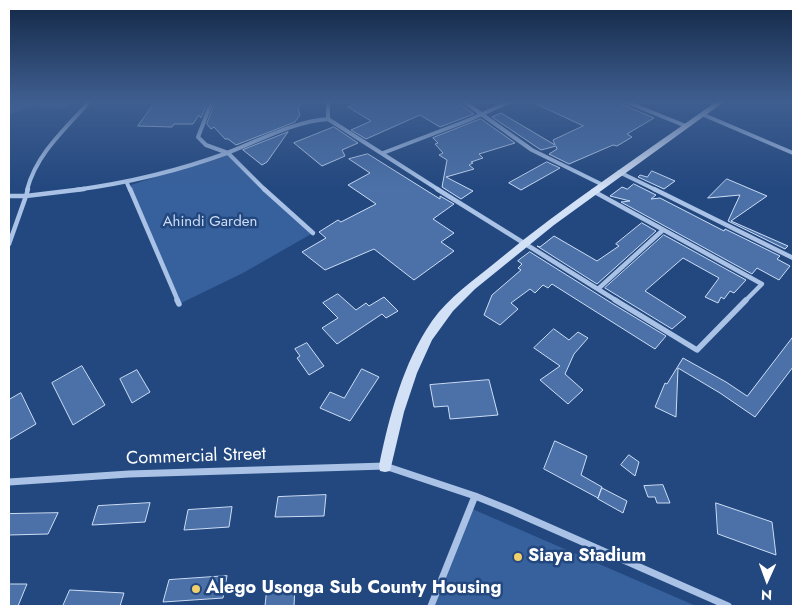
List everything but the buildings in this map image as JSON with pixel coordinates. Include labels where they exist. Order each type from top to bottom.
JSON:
[{"type":"main road","points":[[385,466],[389,444],[421,353],[435,325],[451,306],[523,244],[601,184],[681,130]]},
{"type":"street","points":[[9,244],[26,196],[30,175],[41,157],[65,130]]},
{"type":"street","points":[[201,130],[198,137],[206,145],[228,153],[260,186],[314,233]]},
{"type":"street","points":[[9,196],[69,192],[127,183],[228,153],[283,130]]},
{"type":"street","points":[[346,130],[523,244],[697,350],[762,284],[592,191]]},
{"type":"street","points":[[383,153],[444,130]]},
{"type":"street","points":[[504,130],[532,150],[601,184]]},
{"type":"street","points":[[738,130],[793,153]]},
{"type":"street","points":[[619,172],[793,258]]},
{"type":"street","points":[[127,183],[178,304]]},
{"type":"street","points":[[598,289],[663,230]]},
{"type":"street","points":[[385,466],[475,496],[728,606]]},
{"type":"street","name":"Commercial Street","points":[[9,482],[129,474],[385,466]]},
{"type":"street","points":[[431,606],[475,496]]},
{"type":"green space","name":"Ahindi Garden","points":[[228,153],[313,233],[243,273],[179,304],[128,186]]},
{"type":"green space","name":"Siaya Stadium","points":[[470,508],[696,606],[435,606]]},
{"type":"place","name":"Siaya Stadium","points":[[518,557]]},
{"type":"place","name":"Alego Usonga Sub County Housing","points":[[196,589]]}]
